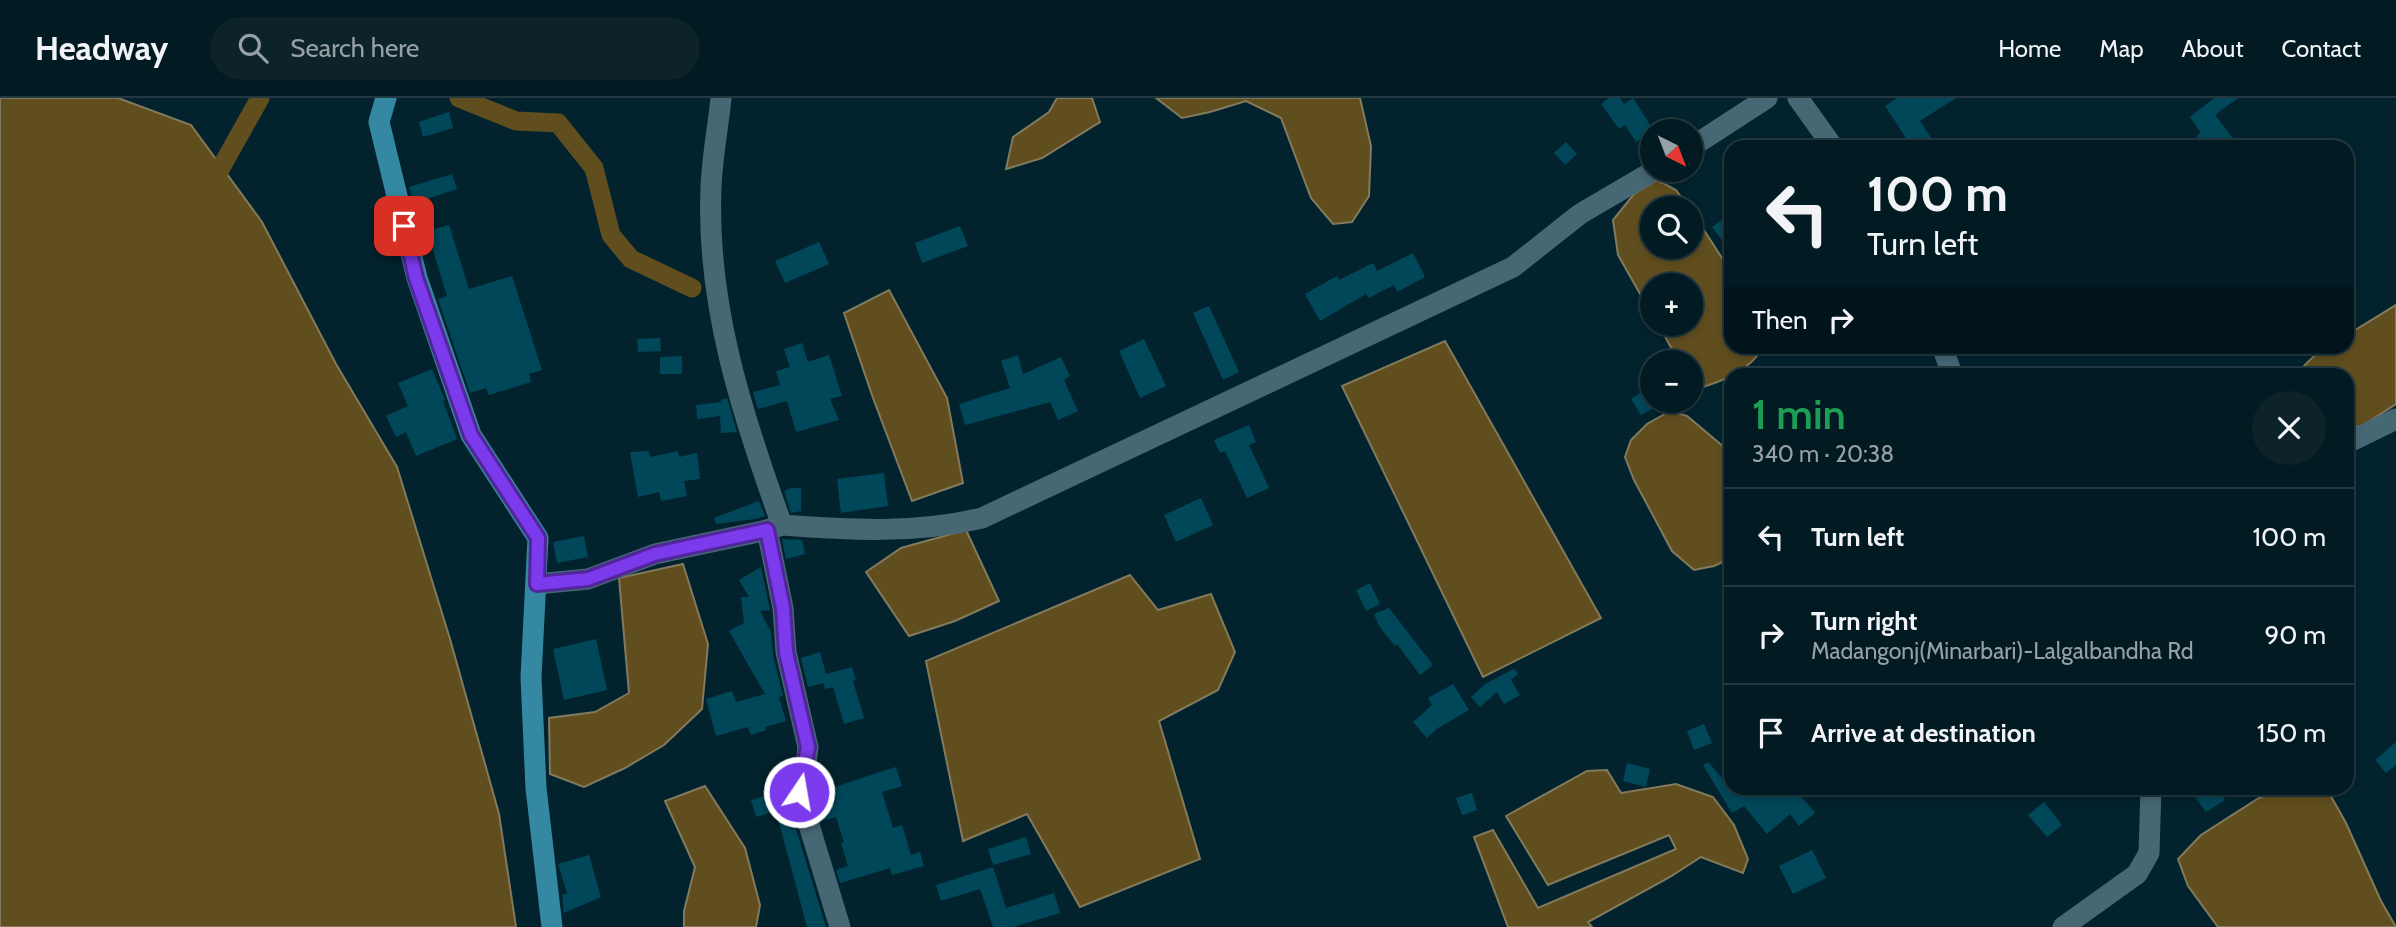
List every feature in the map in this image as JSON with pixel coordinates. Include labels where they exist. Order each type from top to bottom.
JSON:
[{"type":"main road","points":[[386,98],[379,122],[416,278],[471,435],[538,538],[531,677],[535,774],[552,927]]},
{"type":"street","points":[[721,98],[711,188],[714,262],[729,360],[775,527],[786,652],[808,747],[799,792],[840,927]]},
{"type":"street","points":[[1703,140],[1767,98]]},
{"type":"street","points":[[1798,98],[1828,140]]},
{"type":"street","points":[[537,584],[588,579],[655,554],[775,527],[892,531],[950,526],[982,518],[1513,267],[1580,214],[1640,179]]},
{"type":"street","points":[[2354,440],[2396,419]]},
{"type":"street","points":[[2063,927],[2137,874],[2149,853],[2151,795]]},
{"type":"shaded area","points":[[0,98],[118,98],[191,125],[262,222],[336,364],[397,467],[450,639],[499,814],[516,927],[0,927]]},
{"type":"shaded area","points":[[1057,98],[1092,98],[1100,122],[1042,158],[1006,169],[1013,137],[1049,112]]},
{"type":"shaded area","points":[[1156,98],[1360,98],[1371,146],[1369,196],[1352,222],[1333,224],[1311,198],[1281,118],[1246,101],[1182,118]]},
{"type":"shaded area","points":[[1654,182],[1661,182],[1676,190],[1680,196],[1640,196],[1640,259],[1703,259],[1703,229],[1724,261],[1724,354],[1759,354],[1752,362],[1744,368],[1724,368],[1724,380],[1703,387],[1703,350],[1672,350],[1665,336],[1703,336],[1703,273],[1640,273],[1640,294],[1618,255],[1613,220],[1634,194]]},
{"type":"shaded area","points":[[889,290],[947,398],[963,483],[912,501],[844,313]]},
{"type":"shaded area","points":[[2396,305],[2396,404],[2362,426],[2354,427],[2354,368],[2304,366],[2317,354],[2354,354],[2354,331]]},
{"type":"shaded area","points":[[1445,341],[1601,618],[1483,677],[1342,386]]},
{"type":"shaded area","points":[[1666,413],[1677,413],[1687,416],[1724,447],[1724,561],[1694,570],[1672,551],[1634,480],[1625,457],[1631,440],[1647,424]]},
{"type":"shaded area","points":[[966,530],[999,601],[955,621],[909,636],[866,572],[901,548]]},
{"type":"shaded area","points":[[683,564],[708,644],[702,709],[664,745],[625,768],[584,787],[550,774],[549,718],[595,712],[629,693],[619,578]]},
{"type":"shaded area","points":[[1130,575],[1158,610],[1211,594],[1235,652],[1218,690],[1159,721],[1200,859],[1080,907],[1027,814],[963,841],[926,661]]},
{"type":"shaded area","points":[[1607,770],[1621,793],[1676,784],[1713,797],[1734,825],[1748,859],[1743,873],[1701,857],[1588,922],[1592,927],[1508,927],[1474,837],[1493,830],[1538,908],[1676,849],[1669,835],[1548,885],[1506,816],[1587,771]]},
{"type":"shaded area","points":[[705,786],[745,848],[760,905],[756,927],[684,927],[684,911],[695,867],[665,801]]},
{"type":"shaded area","points":[[2267,795],[2330,795],[2396,927],[2218,927],[2188,886],[2178,859],[2201,835]]},
{"type":"building","points":[[1609,98],[1620,98],[1624,104],[1633,98],[1646,119],[1640,119],[1640,140],[1636,142],[1625,125],[1619,129],[1601,104]]},
{"type":"building","points":[[1897,98],[1956,98],[1920,121],[1932,140],[1902,140],[1906,138],[1885,106]]},
{"type":"building","points":[[2214,98],[2238,98],[2215,115],[2235,140],[2199,140],[2196,136],[2201,133],[2190,117]]},
{"type":"building","points":[[449,112],[453,128],[423,137],[419,122]]},
{"type":"building","points":[[1566,142],[1577,154],[1565,165],[1554,153]]},
{"type":"building","points":[[452,174],[457,189],[414,203],[409,187]]},
{"type":"building","points":[[1724,218],[1724,243],[1712,227]]},
{"type":"building","points":[[449,225],[469,289],[512,276],[542,370],[529,374],[531,382],[489,395],[486,388],[470,393],[438,299],[447,296],[427,231]]},
{"type":"building","points":[[960,226],[968,246],[922,263],[915,243]]},
{"type":"building","points":[[819,242],[829,264],[785,283],[775,261]]},
{"type":"building","points":[[1413,253],[1425,277],[1397,292],[1394,285],[1369,298],[1366,294],[1320,321],[1305,294],[1337,276],[1339,280],[1373,263],[1377,271]]},
{"type":"building","points":[[1209,306],[1239,372],[1223,380],[1193,313]]},
{"type":"building","points":[[660,338],[661,351],[638,352],[637,339]]},
{"type":"building","points":[[1144,339],[1166,386],[1140,398],[1119,351]]},
{"type":"building","points":[[802,343],[808,362],[829,355],[842,396],[830,399],[839,420],[796,432],[787,401],[758,409],[753,392],[780,385],[776,371],[790,367],[784,349]]},
{"type":"building","points":[[1018,355],[1023,374],[1061,357],[1070,376],[1064,380],[1078,411],[1058,420],[1050,402],[965,425],[959,404],[1010,388],[1001,361]]},
{"type":"building","points":[[682,356],[682,374],[660,374],[660,357]]},
{"type":"building","points":[[432,369],[457,439],[416,456],[406,432],[396,437],[386,416],[408,406],[398,383]]},
{"type":"building","points":[[1640,393],[1640,413],[1645,413],[1641,415],[1631,399]]},
{"type":"building","points":[[727,398],[737,432],[721,433],[720,416],[697,419],[696,405],[722,402],[720,400]]},
{"type":"building","points":[[1249,425],[1256,442],[1249,445],[1269,488],[1247,498],[1225,451],[1220,453],[1214,440]]},
{"type":"building","points":[[649,451],[650,457],[678,451],[679,457],[697,453],[700,479],[684,481],[687,496],[661,501],[659,492],[638,497],[630,452]]},
{"type":"building","points":[[884,473],[888,506],[841,513],[837,479]]},
{"type":"building","points":[[801,488],[801,511],[791,513],[784,491]]},
{"type":"building","points":[[1201,498],[1213,525],[1176,542],[1164,515]]},
{"type":"building","points":[[759,501],[765,516],[716,524],[714,518]]},
{"type":"building","points":[[584,536],[588,557],[557,563],[553,542]]},
{"type":"building","points":[[782,539],[802,540],[805,554],[786,559]]},
{"type":"building","points":[[761,567],[770,610],[760,611],[771,632],[773,655],[783,696],[779,697],[786,721],[765,727],[766,730],[751,735],[748,727],[716,736],[706,699],[732,691],[736,702],[765,694],[729,631],[744,623],[741,597],[749,597],[739,580]]},
{"type":"building","points":[[1370,583],[1380,604],[1366,611],[1356,590]]},
{"type":"building","points":[[1389,608],[1433,665],[1420,675],[1397,644],[1395,646],[1379,626],[1374,614]]},
{"type":"building","points":[[596,639],[607,690],[564,700],[553,649]]},
{"type":"building","points":[[820,652],[826,674],[852,667],[856,680],[853,681],[864,718],[844,724],[833,687],[825,689],[824,683],[808,687],[801,658]]},
{"type":"building","points":[[1514,669],[1518,674],[1511,680],[1520,695],[1504,704],[1497,692],[1480,707],[1471,697],[1485,684]]},
{"type":"building","points":[[1453,684],[1469,710],[1438,728],[1427,738],[1413,722],[1432,705],[1428,698]]},
{"type":"building","points":[[1704,724],[1712,743],[1694,750],[1687,731]]},
{"type":"building","points":[[2396,742],[2396,765],[2386,773],[2375,760]]},
{"type":"building","points":[[1708,762],[1724,780],[1724,795],[1800,795],[1815,813],[1799,826],[1790,814],[1767,834],[1744,806],[1732,813],[1703,765]]},
{"type":"building","points":[[1627,763],[1650,769],[1646,787],[1623,781]]},
{"type":"building","points":[[896,767],[902,786],[882,792],[893,828],[902,825],[911,855],[920,852],[924,866],[892,875],[890,868],[840,883],[836,870],[848,866],[841,843],[844,842],[836,817],[822,821],[813,794]]},
{"type":"building","points":[[786,790],[826,927],[807,927],[776,811],[756,817],[751,800]]},
{"type":"building","points":[[1472,793],[1477,810],[1462,815],[1456,798]]},
{"type":"building","points":[[2194,795],[2222,795],[2225,800],[2206,812]]},
{"type":"building","points":[[2044,802],[2062,825],[2047,837],[2028,815]]},
{"type":"building","points":[[1026,837],[1031,854],[993,865],[988,849]]},
{"type":"building","points":[[1812,850],[1826,878],[1793,894],[1779,866]]},
{"type":"building","points":[[589,855],[601,897],[564,913],[562,895],[567,893],[558,864]]},
{"type":"building","points":[[993,867],[1006,908],[1054,893],[1060,913],[1013,927],[993,927],[980,889],[941,901],[936,885]]},
{"type":"waterway","points":[[209,189],[260,98]]},
{"type":"waterway","points":[[459,98],[516,121],[558,123],[594,168],[611,235],[631,259],[692,288]]},
{"type":"route","points":[[404,226],[416,278],[471,435],[538,538],[537,584],[588,579],[655,554],[767,530],[783,608],[786,652],[808,747],[805,773],[799,792]]}]
